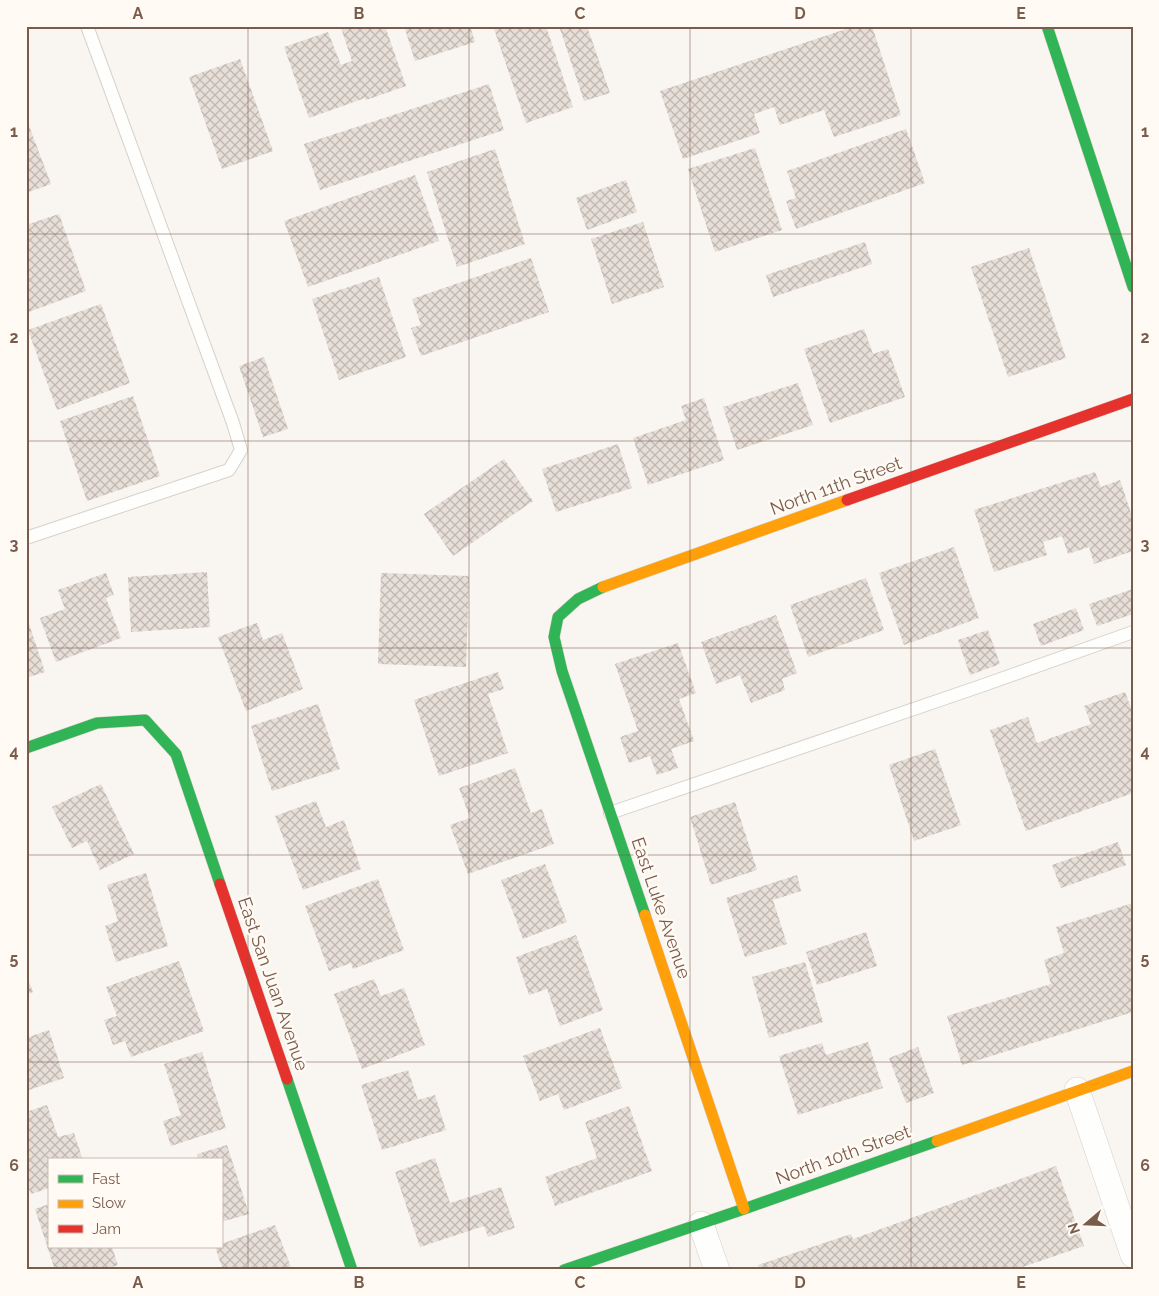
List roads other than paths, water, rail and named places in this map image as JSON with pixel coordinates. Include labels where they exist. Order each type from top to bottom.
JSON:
[{"type":"street","points":[[1047,26],[1133,287]]},
{"type":"street","name":"North 11th Street","points":[[558,617],[578,599],[605,586],[1133,399]]},
{"type":"street","name":"East Luke Avenue","points":[[558,617],[554,637],[562,671],[744,1209]]},
{"type":"street","name":"East San Juan Avenue","points":[[26,748],[97,723],[145,720],[176,754],[352,1270]]},
{"type":"street","name":"North 10th Street","points":[[564,1270],[744,1209],[1133,1071]]},
{"type":"street","points":[[1077,1090],[1133,1256]]},
{"type":"street","points":[[701,1224],[717,1270]]},
{"type":"lane","points":[[26,538],[229,470],[241,450],[234,423],[87,26]]},
{"type":"lane","points":[[610,813],[1133,632]]}]
